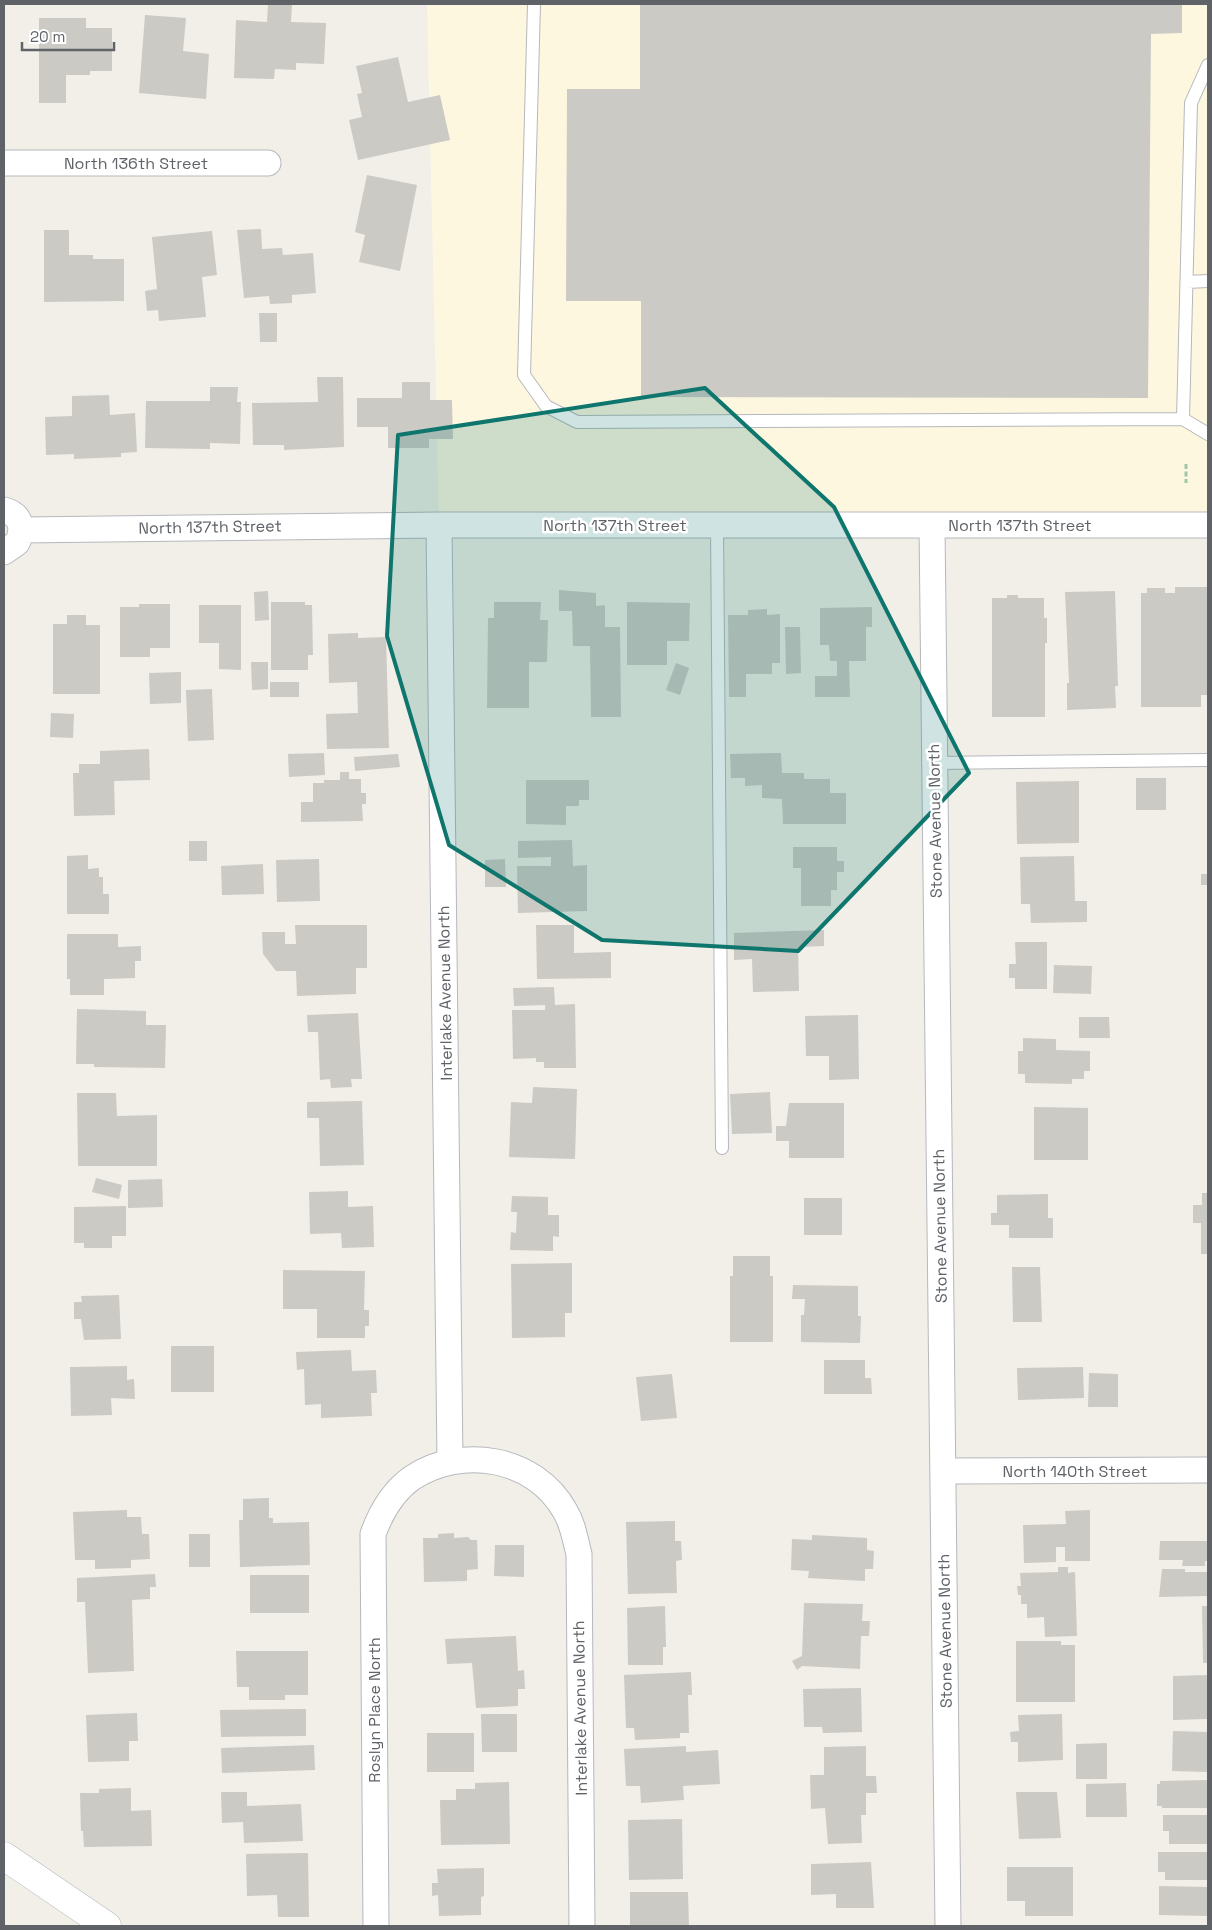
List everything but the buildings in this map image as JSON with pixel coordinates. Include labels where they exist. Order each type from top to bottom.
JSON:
[{"type":"street","name":"North 136th Street","points":[[4,163],[268,163]]},
{"type":"street","points":[[4,510],[13,513],[21,530],[18,543],[4,552]]},
{"type":"street","name":"North 137th Street","points":[[21,530],[439,525],[1208,525]]},
{"type":"street","name":"Interlake Avenue North","points":[[439,525],[450,1461],[483,1459],[515,1466],[536,1479],[554,1496],[572,1526],[579,1554],[582,1926]]},
{"type":"street","name":"Stone Avenue North","points":[[932,525],[948,1926]]},
{"type":"street","name":"Roslyn Place North","points":[[376,1926],[373,1534],[381,1513],[391,1498],[410,1479],[430,1468],[450,1461]]},
{"type":"street","name":"North 140th Street","points":[[943,1471],[1208,1470]]},
{"type":"street","points":[[4,1856],[107,1926]]},
{"type":"lane","points":[[534,4],[524,375],[546,406],[577,422],[1183,419],[1208,434]]},
{"type":"lane","points":[[1183,419],[1191,103],[1208,65]]},
{"type":"lane","points":[[1187,282],[1208,281]]},
{"type":"lane","points":[[717,525],[722,1148]]},
{"type":"lane","points":[[935,763],[1208,760]]},
{"type":"path","points":[[1186,464],[1186,483]]},
{"type":"highlighted area","points":[[705,388],[834,507],[969,773],[798,951],[602,940],[449,845],[387,636],[398,435]]},
{"type":"shaded area","points":[[427,4],[1208,4],[1208,525],[439,525]]}]
